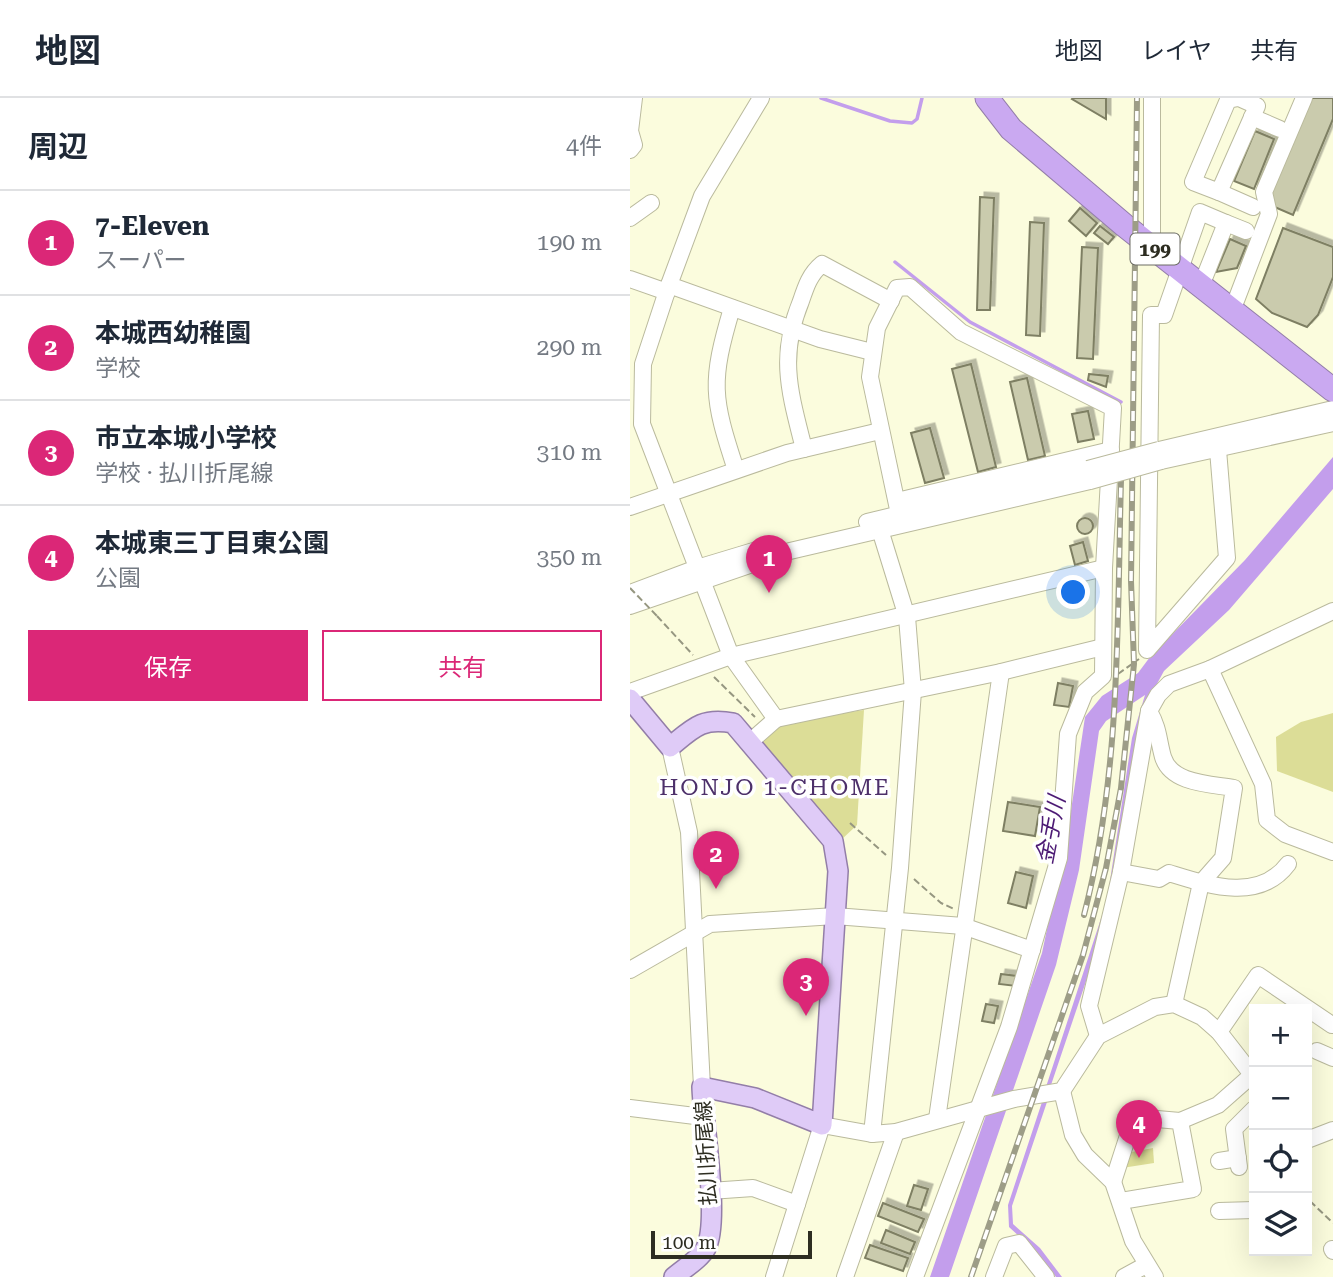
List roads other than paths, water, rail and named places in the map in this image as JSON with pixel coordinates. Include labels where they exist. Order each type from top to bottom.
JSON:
[{"type":"highway","name":"199","points":[[987,98],[1011,129],[1201,286],[1333,390]]},
{"type":"main road","points":[[630,699],[670,747],[695,727],[712,719],[733,723],[833,841],[838,871],[822,1125]]},
{"type":"main road","name":"払川折尾線","points":[[674,1277],[705,1251],[710,1238],[710,1191],[702,1087],[755,1098],[822,1125]]},
{"type":"street","points":[[630,150],[634,145],[630,131],[634,98]]},
{"type":"street","points":[[761,98],[702,196],[643,364],[636,426],[669,493],[731,656],[776,719]]},
{"type":"street","points":[[1152,246],[1153,98]]},
{"type":"street","points":[[1218,450],[1227,558],[1147,650],[1151,316],[1164,315],[1178,267],[1199,212],[1214,190],[1257,106],[1238,98],[1228,100],[1193,181],[1214,190],[1253,206]]},
{"type":"street","points":[[1232,311],[1269,215],[1264,192],[1304,98]]},
{"type":"street","points":[[1252,117],[1280,129]]},
{"type":"street","points":[[630,218],[651,203]]},
{"type":"street","points":[[1199,212],[1247,231]]},
{"type":"street","points":[[1201,286],[1226,223]]},
{"type":"street","points":[[804,449],[789,386],[786,358],[790,328],[812,272],[822,264],[891,301]]},
{"type":"street","points":[[630,279],[872,352]]},
{"type":"street","points":[[898,508],[870,377],[877,328],[897,288],[910,287],[961,332],[1113,408],[1104,568],[1103,676],[1085,692],[1068,734],[1059,858],[984,1107],[915,1277]]},
{"type":"street","points":[[732,308],[716,360],[715,386],[718,416],[736,470]]},
{"type":"street","points":[[630,593],[879,525],[1089,475],[1333,409]]},
{"type":"street","points":[[1160,455],[1218,450],[1333,423]]},
{"type":"street","points":[[630,507],[804,449],[880,431]]},
{"type":"street","points":[[879,525],[898,508],[1111,450]]},
{"type":"street","points":[[898,508],[1089,475]]},
{"type":"street","points":[[872,1134],[894,922],[913,691],[906,617],[879,525]]},
{"type":"street","points":[[630,692],[731,656],[906,617],[1104,568]]},
{"type":"street","points":[[630,606],[699,574]]},
{"type":"street","points":[[1098,1035],[1089,1006],[1121,872],[1149,711],[1157,695],[1169,684],[1210,669],[1333,611]]},
{"type":"street","points":[[751,741],[776,719],[1001,672],[1103,647]]},
{"type":"street","points":[[1210,669],[1263,784],[1267,820],[1285,834],[1333,852]]},
{"type":"street","points":[[937,1119],[1001,672]]},
{"type":"street","points":[[1149,711],[1159,729],[1163,760],[1181,778],[1234,788],[1223,858],[1204,879],[1174,1004]]},
{"type":"street","points":[[670,747],[689,832],[702,1087]]},
{"type":"street","points":[[1121,872],[1159,878],[1169,873],[1204,879],[1226,888],[1253,887],[1278,878],[1288,864]]},
{"type":"street","points":[[630,970],[696,929],[710,924],[835,916],[963,926],[1032,950]]},
{"type":"street","points":[[1219,1032],[1258,975],[1330,1028]]},
{"type":"street","points":[[1124,1277],[1150,1271],[1133,1241],[1113,1182],[1085,1155],[1073,1135],[1062,1091],[1098,1035],[1155,1007],[1174,1004],[1202,1017],[1219,1032],[1249,1071]]},
{"type":"street","points":[[1317,1051],[1333,1058]]},
{"type":"street","points":[[1113,1182],[1135,1117],[1180,1121],[1218,1105],[1249,1079]]},
{"type":"street","points":[[774,1277],[822,1125],[872,1134],[896,1132],[1014,1099],[1062,1091]]},
{"type":"street","points":[[630,1108],[703,1117]]},
{"type":"street","points":[[1219,1161],[1239,1162],[1234,1129],[1249,1114]]},
{"type":"street","points":[[1121,1201],[1192,1189],[1180,1121]]},
{"type":"street","points":[[1312,1138],[1333,1130]]},
{"type":"street","points":[[845,1277],[896,1132]]},
{"type":"street","points":[[710,1191],[753,1188],[797,1204]]},
{"type":"street","points":[[1219,1211],[1249,1210]]},
{"type":"street","points":[[994,1277],[1006,1246],[1019,1243],[1046,1277]]},
{"type":"waterway","points":[[821,98],[890,121],[912,123],[917,119],[922,98]]},
{"type":"waterway","points":[[895,262],[970,322],[1121,402]]},
{"type":"railway","points":[[971,1277],[1083,955],[1106,868],[1121,788],[1134,664],[1131,581],[1137,98]]},
{"type":"railway","points":[[1084,915],[1096,861],[1111,753],[1121,480]]},
{"type":"place","name":"7-Eleven","points":[[769,593]]},
{"type":"place","name":"本城西幼稚園","points":[[716,889]]},
{"type":"place","name":"市立本城小学校","points":[[806,1016]]},
{"type":"place","name":"本城東三丁目東公園","points":[[1139,1158]]},
{"type":"district","name":"HONJO 1-CHOME","points":[[775,787]]},
{"type":"water label","name":"金手川","points":[[1051,830]]}]
